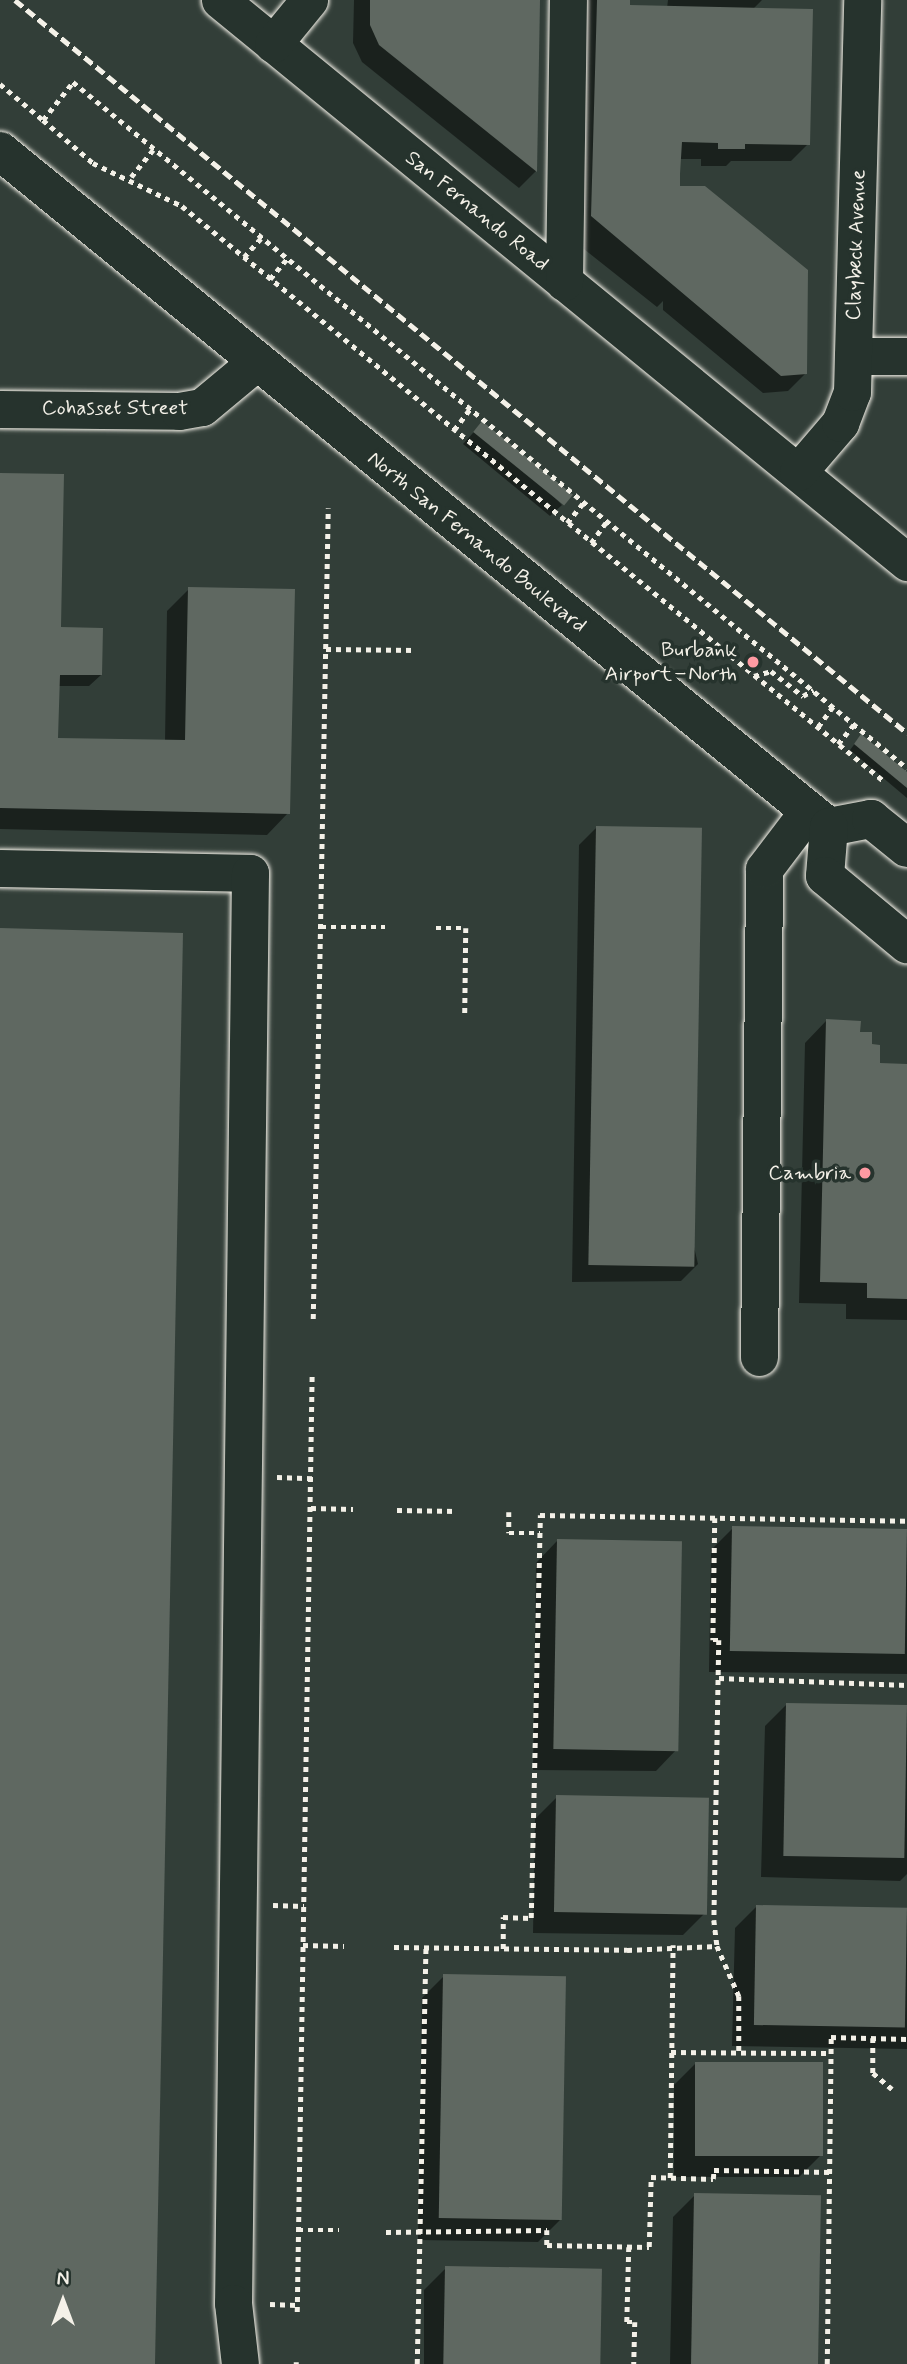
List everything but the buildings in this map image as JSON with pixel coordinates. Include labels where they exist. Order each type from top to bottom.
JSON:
[{"type":"main road","points":[[0,150],[256,362]]},
{"type":"main road","name":"North San Fernando Boulevard","points":[[256,362],[818,819]]},
{"type":"main road","points":[[907,848],[871,819],[818,819],[825,876],[907,944]]},
{"type":"street","name":"San Fernando Road","points":[[220,0],[798,472]]},
{"type":"street","points":[[273,44],[309,0]]},
{"type":"street","points":[[564,282],[568,0]]},
{"type":"street","name":"Claybeck Avenue","points":[[798,472],[840,423],[852,392],[862,0]]},
{"type":"street","points":[[853,356],[907,356]]},
{"type":"street","name":"Cohasset Street","points":[[0,408],[179,411],[202,407],[256,362]]},
{"type":"street","points":[[798,472],[907,562]]},
{"type":"street","points":[[758,1357],[764,869],[818,819]]},
{"type":"street","points":[[0,868],[250,873],[233,2304],[240,2364]]},
{"type":"path","points":[[43,120],[74,82],[153,150],[907,768]]},
{"type":"path","points":[[0,84],[93,163],[131,177],[182,206],[887,784]]},
{"type":"path","points":[[131,177],[153,150]]},
{"type":"path","points":[[244,257],[261,238]]},
{"type":"path","points":[[270,279],[287,260]]},
{"type":"path","points":[[454,430],[470,409]]},
{"type":"path","points":[[567,523],[583,502]]},
{"type":"path","points":[[313,1319],[328,508]]},
{"type":"path","points":[[592,543],[606,522]]},
{"type":"path","points":[[326,649],[416,650]]},
{"type":"path","points":[[754,677],[771,671],[803,696],[813,690]]},
{"type":"path","points":[[818,727],[833,706]]},
{"type":"path","points":[[838,744],[854,724]]},
{"type":"path","points":[[321,927],[385,927]]},
{"type":"path","points":[[436,928],[466,928],[465,1013]]},
{"type":"path","points":[[297,2312],[312,1372]]},
{"type":"path","points":[[265,1477],[312,1478]]},
{"type":"path","points":[[311,1508],[353,1509]]},
{"type":"path","points":[[397,1510],[457,1511]]},
{"type":"path","points":[[509,1512],[509,1533],[540,1533]]},
{"type":"path","points":[[503,1949],[503,1917],[531,1917],[540,1516],[907,1521]]},
{"type":"path","points":[[715,1518],[713,1640],[719,1640],[719,1678],[714,1920],[717,1946],[739,1997],[739,2053]]},
{"type":"path","points":[[719,1678],[907,1685]]},
{"type":"path","points":[[269,1905],[304,1906]]},
{"type":"path","points":[[303,1945],[344,1946]]},
{"type":"path","points":[[394,1947],[627,1950],[673,1945],[717,1946]]},
{"type":"path","points":[[670,2178],[673,1945]]},
{"type":"path","points":[[417,2364],[426,1947]]},
{"type":"path","points":[[827,2364],[831,2037],[907,2039]]},
{"type":"path","points":[[873,2038],[873,2073],[892,2089]]},
{"type":"path","points":[[671,2052],[831,2053]]},
{"type":"path","points":[[386,2232],[547,2230],[547,2245],[649,2247],[651,2177],[713,2179],[714,2170],[830,2172]]},
{"type":"path","points":[[298,2230],[340,2230]]},
{"type":"path","points":[[629,2247],[627,2322],[635,2322],[634,2364]]},
{"type":"path","points":[[264,2304],[297,2305]]},
{"type":"railway","points":[[15,0],[907,733]]},
{"type":"place","name":"Burbank Airport–North","points":[[753,662]]},
{"type":"place","name":"Cambria","points":[[865,1173]]}]
